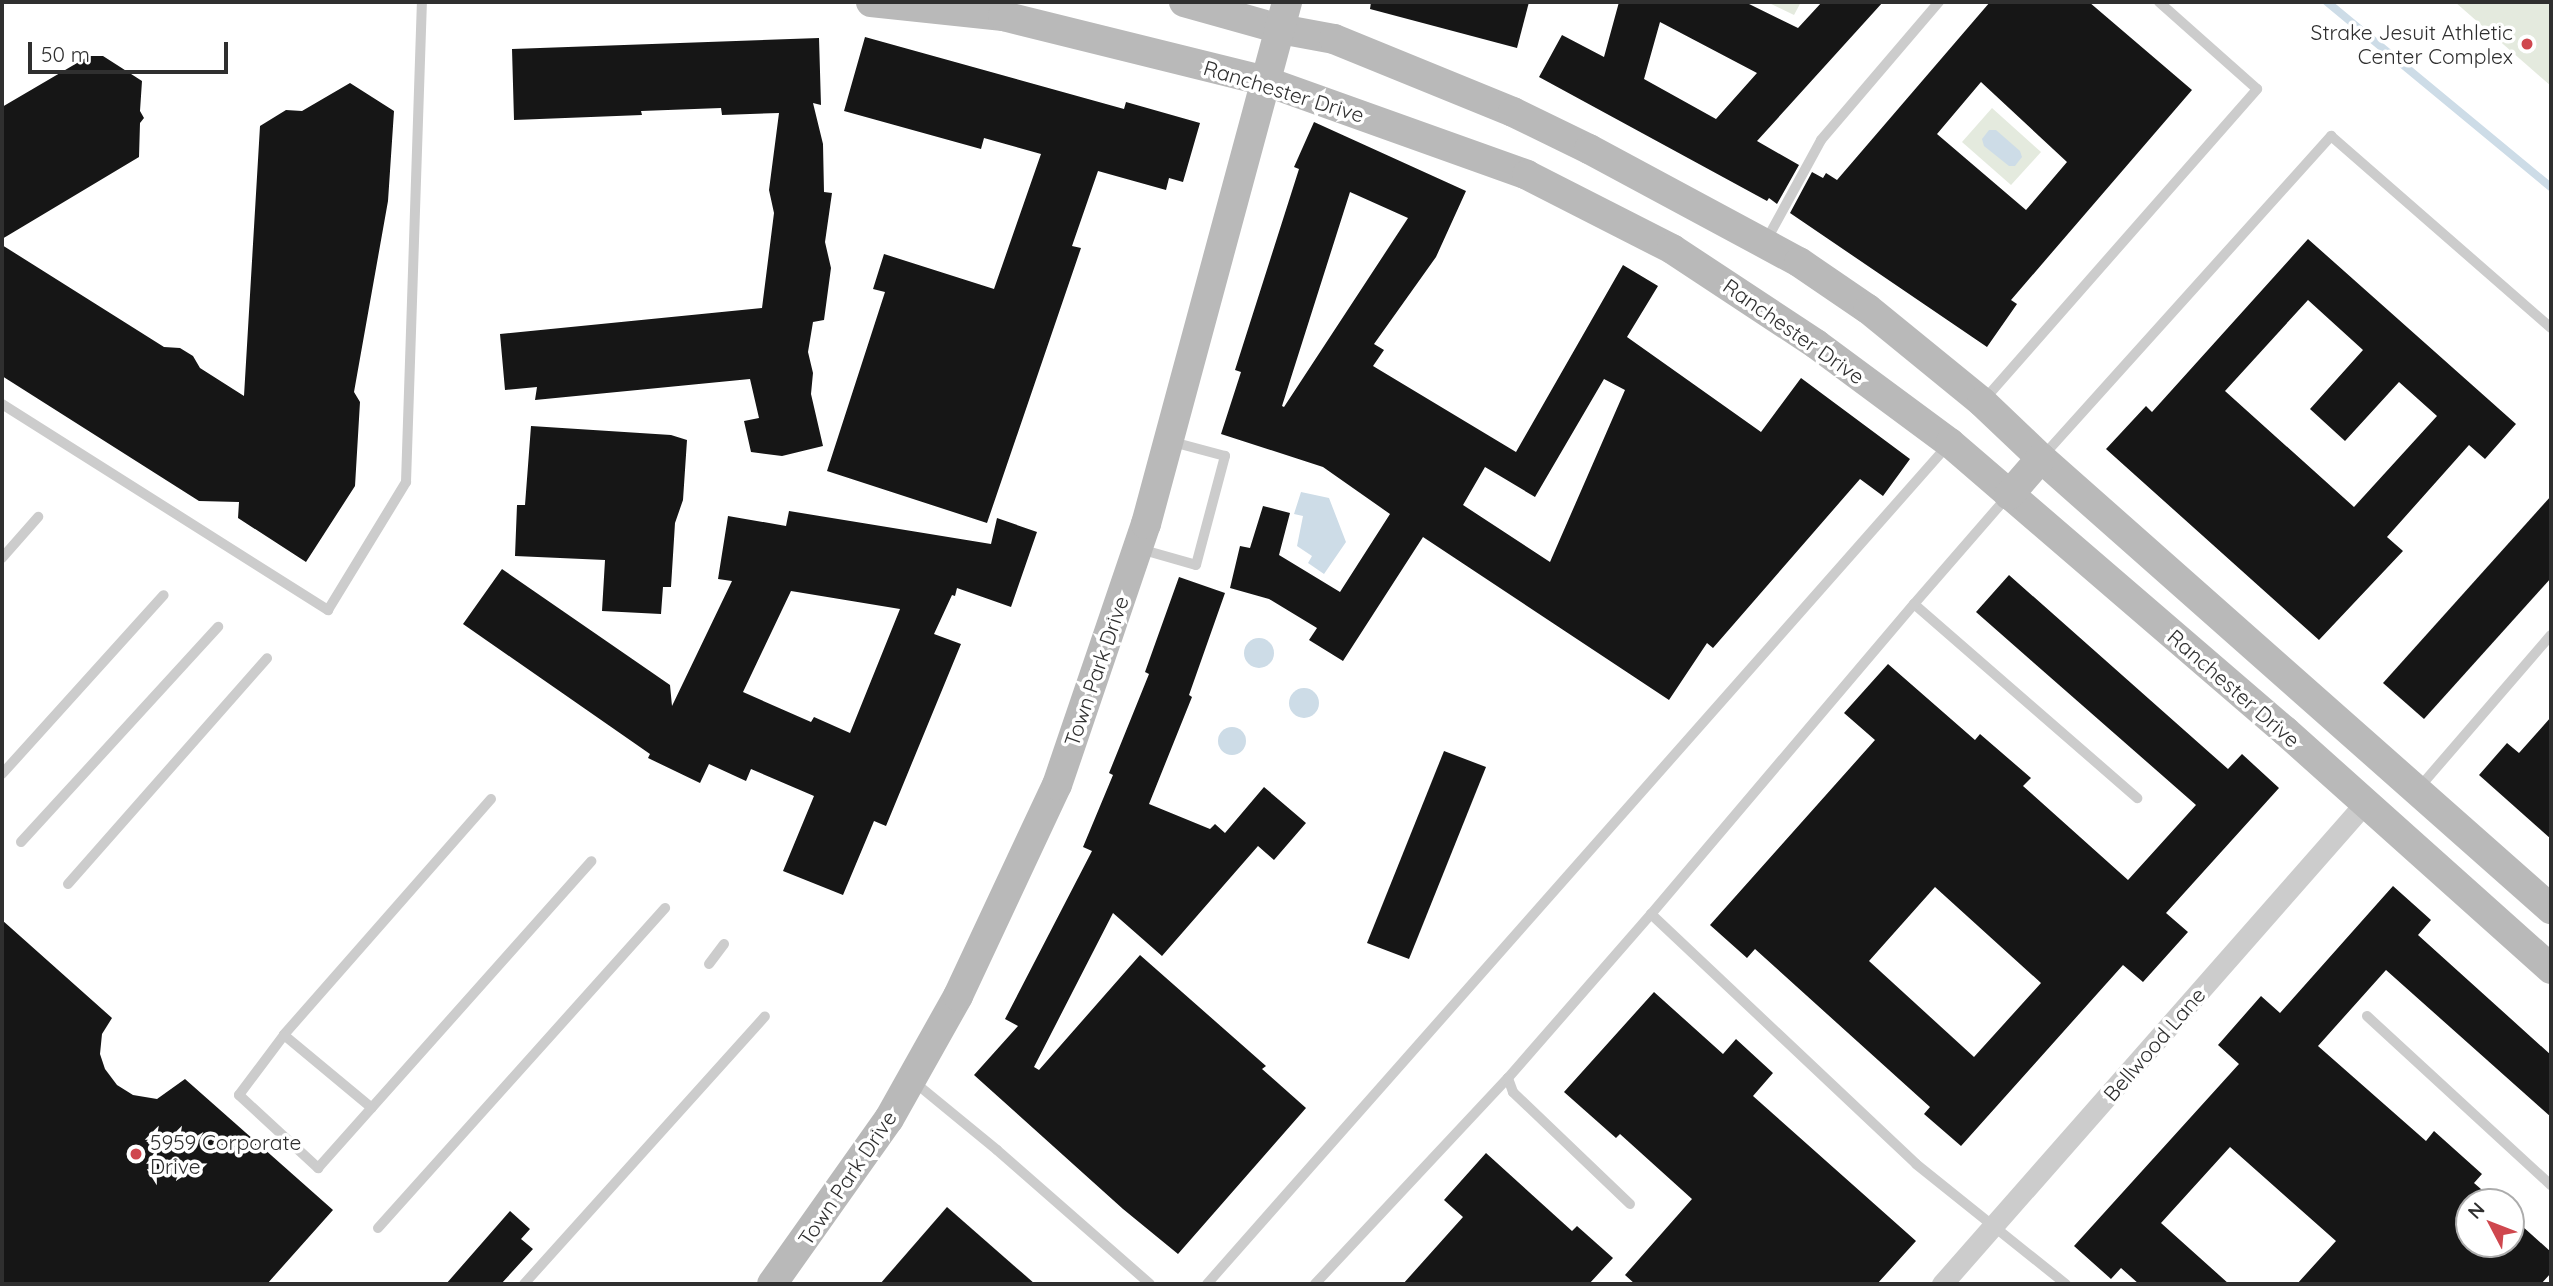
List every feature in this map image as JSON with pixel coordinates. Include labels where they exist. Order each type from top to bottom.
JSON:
[{"type":"street","name":"Ranchester Drive","points":[[871,2],[1003,16],[1265,81],[1527,175],[1672,249],[1816,344],[1950,443],[2285,731],[2551,969]]},
{"type":"street","name":"Ranchester Drive","points":[[1184,2],[1283,15],[1334,39],[1513,112],[1589,149],[1765,243],[1868,309],[1982,402],[2041,458],[2551,909]]},
{"type":"street","name":"Town Park Drive","points":[[772,1284],[882,1131],[958,996],[1057,785],[1138,548],[1283,15]]},
{"type":"street","points":[[1672,249],[1692,206]]},
{"type":"street","points":[[2008,495],[2041,458]]},
{"type":"street","points":[[2285,731],[2313,699]]},
{"type":"street","name":"Bellwood Lane","points":[[1942,1284],[2365,803]]},
{"type":"lane","points":[[2,404],[328,610],[406,482],[422,2]]},
{"type":"lane","points":[[1765,243],[1817,146],[1939,2]]},
{"type":"lane","points":[[1982,402],[2257,89],[2159,2]]},
{"type":"lane","points":[[2041,458],[2331,136],[2551,328]]},
{"type":"lane","points":[[1138,548],[1196,565],[1226,456],[1169,441]]},
{"type":"lane","points":[[1207,1284],[1950,443]]},
{"type":"lane","points":[[1315,1284],[1508,1078],[2008,495]]},
{"type":"lane","points":[[2,558],[38,517]]},
{"type":"lane","points":[[2,774],[164,594]]},
{"type":"lane","points":[[1913,604],[2137,798]]},
{"type":"lane","points":[[21,842],[218,627]]},
{"type":"lane","points":[[2416,790],[2551,635]]},
{"type":"lane","points":[[68,884],[267,658]]},
{"type":"lane","points":[[491,799],[284,1035],[239,1095],[318,1168],[592,861]]},
{"type":"lane","points":[[378,1228],[665,908]]},
{"type":"lane","points":[[1651,914],[1916,1164],[2066,1284]]},
{"type":"lane","points":[[709,964],[724,944]]},
{"type":"lane","points":[[524,1284],[765,1016]]},
{"type":"lane","points":[[2367,1016],[2551,1185]]},
{"type":"lane","points":[[284,1035],[372,1108]]},
{"type":"lane","points":[[1508,1078],[1513,1092],[1630,1204]]},
{"type":"lane","points":[[911,1079],[1150,1284]]},
{"type":"shaded area","points":[[1767,2],[1801,2],[1794,15]]},
{"type":"shaded area","name":"Strake Jesuit Athletic Center Complex","points":[[2455,2],[2551,2],[2551,86]]},
{"type":"shaded area","points":[[1992,108],[2041,152],[2011,185],[1962,142]]},
{"type":"shaded area","points":[[1989,130],[1996,130],[2020,151],[2022,157],[2015,166],[2009,166],[1984,146],[1982,139]]},
{"type":"shaded area","points":[[1301,492],[1329,498],[1346,542],[1324,574],[1308,563],[1312,556],[1297,546],[1303,516],[1294,514]]},
{"type":"shaded area","points":[[1259,638],[1269,643],[1274,653],[1269,663],[1259,668],[1249,663],[1244,653],[1249,643]]},
{"type":"shaded area","points":[[1304,688],[1314,693],[1319,703],[1314,713],[1304,718],[1294,713],[1289,703],[1294,693]]},
{"type":"shaded area","points":[[1232,727],[1242,731],[1246,741],[1242,751],[1232,755],[1222,751],[1218,741],[1222,731]]},
{"type":"building","points":[[1371,2],[1529,2],[1517,48],[1370,9]]},
{"type":"building","points":[[1619,2],[1745,2],[1798,28],[1822,2],[1883,2],[1757,141],[1799,165],[1777,204],[1539,77],[1562,35],[1604,57]],"holes":[[[1660,22],[1757,73],[1716,119],[1644,79]]]},
{"type":"building","points":[[1990,2],[2089,2],[2192,90],[2011,300],[2017,304],[1987,347],[1790,213],[1812,172],[1823,178],[1826,173],[1837,180]],"holes":[[[1981,82],[2067,162],[2026,210],[1937,134]]]},
{"type":"building","points":[[865,37],[1124,109],[1126,102],[1200,123],[1183,182],[1169,178],[1166,190],[1098,171],[1072,246],[1081,248],[987,523],[827,471],[885,292],[873,289],[884,254],[994,289],[1041,154],[984,138],[981,149],[844,111]]},
{"type":"building","points":[[819,38],[821,105],[813,103],[823,144],[824,192],[832,193],[825,242],[831,268],[824,320],[813,322],[808,352],[813,373],[811,394],[823,446],[782,456],[751,452],[744,421],[759,418],[750,379],[535,400],[537,387],[505,390],[500,334],[762,308],[774,213],[769,190],[779,113],[722,115],[721,108],[641,111],[642,115],[514,120],[512,49]]},
{"type":"building","points":[[89,56],[103,56],[142,81],[140,111],[144,118],[140,123],[139,157],[2,239],[2,107]]},
{"type":"building","points":[[350,83],[394,111],[388,201],[354,392],[360,402],[355,486],[306,562],[238,518],[239,502],[199,501],[2,376],[2,245],[164,347],[180,348],[193,356],[200,368],[244,396],[260,126],[286,110],[302,111]]},
{"type":"building","points":[[1314,122],[1466,191],[1436,257],[1374,344],[1384,350],[1373,366],[1516,452],[1623,265],[1658,286],[1627,337],[1761,432],[1801,378],[1910,459],[1883,496],[1860,479],[1713,648],[1707,643],[1669,700],[1423,537],[1343,661],[1309,640],[1317,628],[1269,599],[1230,588],[1240,546],[1250,548],[1263,506],[1290,513],[1279,555],[1340,592],[1390,514],[1323,467],[1221,434],[1241,372],[1235,370],[1299,169],[1294,167]],"holes":[[[1350,192],[1408,218],[1284,407],[1282,406]],[[1604,379],[1625,390],[1550,562],[1463,505],[1485,467],[1535,497]]]},
{"type":"building","points":[[2308,239],[2516,424],[2485,459],[2469,445],[2387,537],[2403,551],[2319,640],[2106,449],[2146,406],[2152,412]],"holes":[[[2308,300],[2363,350],[2310,409],[2345,441],[2399,382],[2437,416],[2354,507],[2225,391]]]},
{"type":"building","points":[[531,426],[671,435],[687,440],[683,500],[675,523],[671,587],[663,587],[661,614],[602,611],[605,560],[515,556],[517,505],[525,505]]},
{"type":"building","points":[[2551,496],[2551,578],[2424,719],[2383,683]]},
{"type":"building","points":[[789,511],[991,544],[997,518],[1037,532],[1011,607],[957,588],[955,596],[952,595],[934,634],[961,644],[886,826],[874,821],[843,895],[783,871],[814,796],[751,769],[746,781],[709,764],[700,783],[648,758],[650,754],[463,624],[502,569],[670,685],[672,706],[732,581],[718,579],[728,516],[786,526]],"holes":[[[791,591],[900,609],[850,733],[814,717],[811,722],[743,692]]]},
{"type":"building","points":[[2009,575],[2228,769],[2242,754],[2279,788],[2166,913],[2188,932],[2143,982],[2123,965],[1961,1146],[1924,1114],[1930,1107],[1755,949],[1747,958],[1710,925],[1875,740],[1844,713],[1888,664],[1975,740],[1980,734],[2031,778],[2023,786],[2128,880],[2196,805],[1976,612]],"holes":[[[1935,887],[2041,983],[1974,1057],[1869,961]]]},
{"type":"building","points":[[1179,577],[1225,593],[1189,695],[1192,697],[1149,804],[1210,829],[1215,824],[1225,833],[1264,787],[1306,823],[1274,860],[1258,846],[1162,956],[1113,913],[1034,1067],[1039,1070],[1140,955],[1266,1066],[1262,1069],[1306,1108],[1178,1254],[1123,1209],[974,1075],[1018,1026],[1005,1019],[1092,851],[1083,847],[1113,775],[1109,773],[1149,674],[1145,672]]},
{"type":"building","points":[[2551,717],[2551,839],[2479,775],[2507,743],[2519,753]]},
{"type":"building","points":[[1444,751],[1486,767],[1409,959],[1367,943]]},
{"type":"building","points":[[2393,886],[2431,920],[2418,935],[2551,1055],[2551,1117],[2386,970],[2318,1046],[2426,1141],[2434,1131],[2482,1174],[2474,1183],[2480,1188],[2455,1188],[2455,1258],[2525,1258],[2525,1229],[2551,1252],[2551,1273],[2541,1284],[2297,1284],[2336,1241],[2230,1147],[2161,1223],[2229,1284],[2139,1284],[2121,1268],[2111,1279],[2074,1246],[2239,1064],[2218,1045],[2261,996],[2280,1013]]},
{"type":"building","name":"5959 Corporate Drive","points":[[2,920],[112,1018],[102,1034],[100,1054],[105,1069],[117,1085],[133,1095],[157,1099],[185,1079],[333,1210],[267,1284],[2,1284]]},
{"type":"building","points":[[1654,992],[1723,1054],[1736,1039],[1773,1073],[1753,1096],[1916,1241],[1877,1284],[1635,1284],[1625,1275],[1692,1199],[1620,1134],[1616,1138],[1564,1092]]},
{"type":"building","points":[[1486,1153],[1572,1231],[1577,1226],[1613,1258],[1589,1284],[1403,1284],[1463,1217],[1444,1200]]},
{"type":"building","points":[[947,1207],[1035,1284],[880,1284]]},
{"type":"building","points":[[510,1211],[530,1229],[521,1239],[533,1249],[501,1284],[446,1284]]},
{"type":"waterway","points":[[2327,2],[2551,187]]},
{"type":"place","name":"Strake Jesuit Athletic Center Complex","points":[[2527,44]]},
{"type":"place","name":"5959 Corporate Drive","points":[[136,1154]]}]
